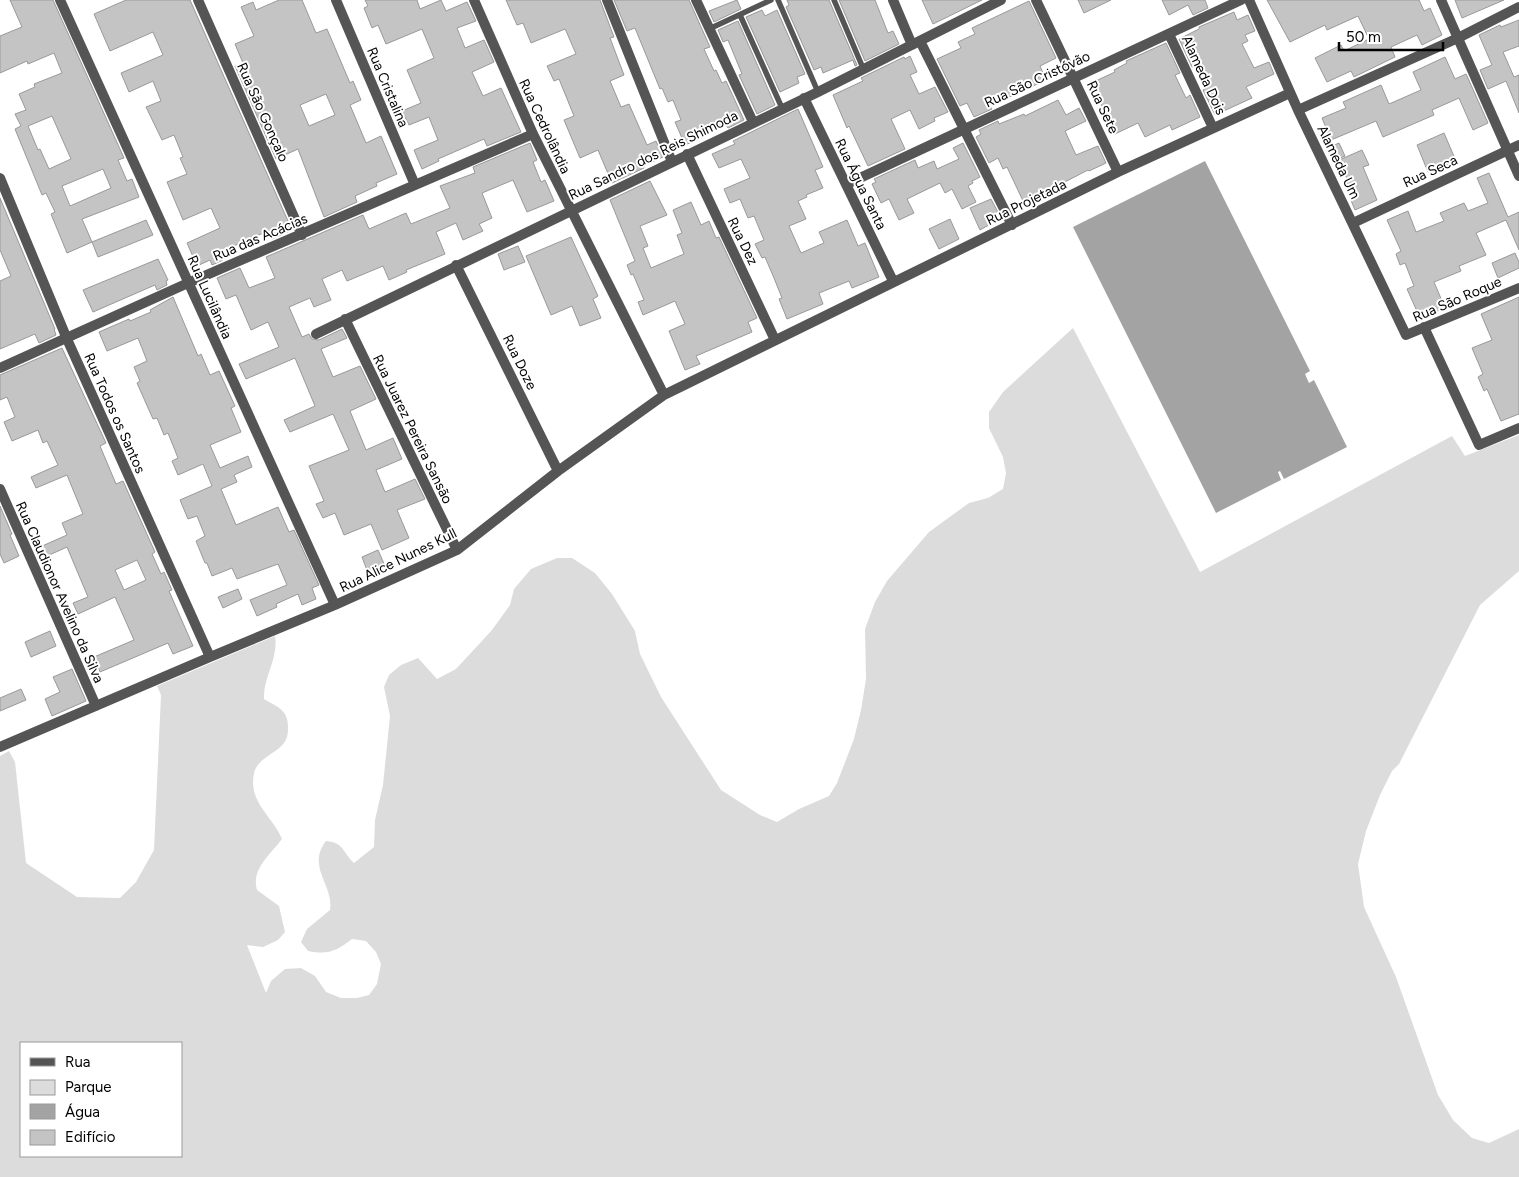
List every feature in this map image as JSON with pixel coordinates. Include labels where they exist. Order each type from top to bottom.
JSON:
[{"type":"street","name":"Rua Lucilândia","points":[[60,0],[335,605]]},
{"type":"street","name":"Rua São Gonçalo","points":[[198,0],[302,235]]},
{"type":"street","name":"Rua Cristalina","points":[[336,0],[415,185]]},
{"type":"street","name":"Rua Cedrolândia","points":[[474,0],[533,134],[664,395]]},
{"type":"street","points":[[607,0],[672,162]]},
{"type":"street","points":[[696,0],[752,122]]},
{"type":"street","points":[[893,0],[964,129],[1012,225]]},
{"type":"street","name":"Rua Sandro dos Reis Shimoda","points":[[316,334],[752,122],[818,92],[916,43],[990,2],[1001,0]]},
{"type":"street","name":"Rua Sete","points":[[1036,0],[1118,172]]},
{"type":"street","name":"Rua São Cristóvão","points":[[846,184],[1240,0]]},
{"type":"street","name":"Alameda Um","points":[[1249,0],[1298,110],[1406,335]]},
{"type":"street","points":[[1441,0],[1519,176]]},
{"type":"street","points":[[1298,110],[1458,38],[1519,7]]},
{"type":"street","name":"Alameda Dois","points":[[1169,34],[1213,128]]},
{"type":"street","name":"Rua Projetada","points":[[775,340],[1118,172],[1290,92]]},
{"type":"street","name":"Rua Água Santa","points":[[804,98],[894,281]]},
{"type":"street","name":"Rua das Acácias","points":[[0,368],[188,283],[533,134]]},
{"type":"street","name":"Rua Seca","points":[[1353,223],[1519,145]]},
{"type":"street","name":"Rua Dez","points":[[687,154],[775,340]]},
{"type":"street","name":"Rua Todos os Santos","points":[[0,178],[66,339],[210,657]]},
{"type":"street","name":"Rua Doze","points":[[456,265],[558,471]]},
{"type":"street","name":"Rua São Roque","points":[[1406,335],[1519,288]]},
{"type":"street","name":"Rua Juarez Pereira Sansão","points":[[345,319],[457,550]]},
{"type":"street","points":[[1424,328],[1478,445],[1519,428]]},
{"type":"street","name":"Rua Alice Nunes Kull","points":[[0,747],[335,605],[457,550],[558,471],[664,395],[775,340]]},
{"type":"street","name":"Rua Claudionor Avelino da Silva","points":[[0,489],[96,706]]},
{"type":"lane","points":[[709,29],[770,0]]},
{"type":"lane","points":[[778,0],[818,92]]},
{"type":"lane","points":[[834,0],[863,68]]},
{"type":"lane","points":[[740,15],[782,108]]},
{"type":"green space","points":[[1073,328],[1200,572],[1452,436],[1465,456],[1519,435],[1519,571],[1480,605],[1399,764],[1392,771],[1380,795],[1366,831],[1358,864],[1364,907],[1396,977],[1438,1095],[1453,1120],[1472,1138],[1489,1143],[1519,1129],[1519,1177],[0,1177],[0,756],[9,751],[15,762],[26,863],[77,897],[120,898],[136,882],[154,850],[161,695],[157,686],[275,636],[275,652],[264,691],[264,699],[278,707],[285,714],[288,723],[287,738],[279,748],[257,766],[253,783],[254,793],[258,801],[282,839],[259,869],[256,882],[257,890],[279,906],[285,932],[278,940],[263,947],[247,945],[266,993],[271,981],[285,969],[301,968],[315,976],[326,992],[341,998],[357,998],[369,995],[377,984],[381,964],[376,952],[366,941],[352,939],[337,949],[327,952],[308,951],[301,942],[307,929],[330,910],[330,901],[319,859],[326,841],[340,846],[354,863],[374,847],[375,820],[383,785],[390,716],[384,687],[389,675],[401,665],[418,658],[437,679],[456,669],[492,630],[510,605],[514,589],[531,569],[557,558],[572,558],[595,573],[612,594],[635,631],[640,654],[661,697],[721,790],[760,815],[777,822],[799,809],[829,796],[837,783],[854,739],[861,710],[866,679],[865,629],[875,602],[887,581],[929,532],[969,503],[988,498],[1003,489],[1006,473],[1003,457],[989,428],[989,412],[1003,392]]},
{"type":"water","points":[[1205,161],[1310,371],[1305,374],[1309,383],[1314,380],[1347,447],[1284,479],[1280,471],[1278,472],[1281,480],[1216,513],[1073,227]]},
{"type":"building","points":[[10,0],[53,0],[124,158],[118,160],[127,181],[132,179],[139,197],[82,219],[92,242],[67,253],[51,214],[55,212],[46,193],[42,195],[15,129],[21,126],[15,114],[26,110],[19,94],[35,87],[34,84],[62,73],[54,53],[28,64],[27,61],[0,73],[0,36],[22,27]],"holes":[[[52,116],[71,159],[49,169],[40,149],[38,150],[28,126]],[[103,169],[111,188],[70,206],[62,186]]]},
{"type":"building","points":[[126,0],[190,0],[292,230],[272,239],[268,231],[220,252],[223,260],[212,265],[210,260],[197,266],[187,243],[220,228],[211,208],[183,220],[167,182],[187,174],[180,158],[183,157],[174,135],[162,140],[146,107],[161,101],[153,81],[129,92],[121,73],[163,55],[153,32],[110,51],[94,14]]},
{"type":"building","points":[[279,0],[302,0],[316,33],[327,29],[350,83],[353,81],[361,100],[350,105],[366,143],[381,136],[397,174],[376,183],[377,186],[355,196],[357,202],[324,217],[298,149],[276,159],[235,66],[243,63],[235,44],[254,36],[241,7],[253,2],[256,10]],"holes":[[[326,94],[335,115],[309,126],[300,105]]]},
{"type":"building","points":[[365,0],[417,0],[420,9],[441,0],[446,11],[467,2],[476,21],[457,28],[465,48],[484,40],[494,62],[472,72],[483,96],[501,88],[521,132],[487,146],[484,139],[438,159],[439,161],[422,169],[414,150],[438,140],[429,117],[409,125],[402,111],[421,103],[407,70],[434,58],[422,29],[386,44],[378,25],[372,28],[364,8],[368,6]]},
{"type":"building","points":[[506,0],[600,0],[614,37],[610,38],[624,75],[610,81],[621,107],[629,104],[647,145],[656,141],[663,157],[612,183],[598,150],[580,158],[564,120],[574,116],[559,79],[554,81],[547,66],[576,54],[567,33],[565,29],[531,43],[523,23],[517,25]]},
{"type":"building","points":[[614,0],[689,0],[710,47],[704,49],[714,71],[716,70],[722,83],[726,81],[744,120],[728,128],[726,125],[705,133],[706,136],[685,145],[675,122],[681,120],[673,100],[668,102],[662,88],[660,89],[635,28],[627,31]]},
{"type":"building","points":[[737,0],[741,9],[714,22],[709,11]]},
{"type":"building","points":[[787,0],[829,0],[857,65],[855,66],[853,60],[823,73],[821,67],[814,70],[786,7],[789,5]]},
{"type":"building","points":[[839,0],[875,0],[888,33],[893,31],[899,44],[865,61]]},
{"type":"building","points":[[922,0],[982,0],[933,24]]},
{"type":"building","points":[[1078,0],[1111,0],[1084,13]]},
{"type":"building","points":[[1162,0],[1205,0],[1208,8],[1193,15],[1188,5],[1169,15]]},
{"type":"building","points":[[1267,0],[1419,0],[1424,11],[1430,8],[1442,35],[1422,45],[1417,35],[1391,47],[1395,57],[1354,77],[1351,71],[1327,82],[1315,58],[1341,45],[1344,51],[1369,39],[1358,16],[1327,30],[1325,25],[1290,42]]},
{"type":"building","points":[[1455,0],[1504,0],[1462,18]]},
{"type":"building","points":[[1029,1],[1056,58],[1040,66],[1046,80],[990,106],[992,109],[974,117],[967,103],[960,106],[937,59],[961,48],[958,42],[975,34],[972,28]]},
{"type":"building","points":[[762,10],[765,16],[777,10],[805,74],[797,77],[799,83],[780,92],[746,17]]},
{"type":"building","points":[[1234,12],[1237,20],[1248,15],[1255,31],[1245,35],[1248,41],[1242,44],[1254,68],[1269,62],[1274,74],[1246,87],[1252,98],[1215,115],[1203,90],[1209,86],[1199,64],[1192,67],[1179,39],[1199,29],[1199,27]]},
{"type":"building","points":[[1519,20],[1519,46],[1503,52],[1514,77],[1519,75],[1519,113],[1506,81],[1488,89],[1480,70],[1492,65],[1479,35],[1500,25],[1501,27]]},
{"type":"building","points":[[738,21],[775,105],[757,114],[739,75],[742,74],[728,40],[723,42],[718,30]]},
{"type":"building","points":[[1166,43],[1180,73],[1175,75],[1186,98],[1190,95],[1200,117],[1172,130],[1170,125],[1145,137],[1138,123],[1115,134],[1097,95],[1095,95],[1089,84],[1115,72],[1114,70],[1127,63],[1126,61]]},
{"type":"building","points":[[910,56],[917,72],[910,75],[919,94],[935,87],[948,112],[934,118],[935,121],[919,129],[910,110],[891,119],[905,149],[868,166],[849,126],[847,128],[833,95],[863,81],[861,78],[904,57],[905,59]]},
{"type":"building","points":[[1445,57],[1455,79],[1466,74],[1488,123],[1473,130],[1459,98],[1432,110],[1434,115],[1383,137],[1376,121],[1331,140],[1322,118],[1346,108],[1343,102],[1381,85],[1389,104],[1421,90],[1413,72]]},
{"type":"building","points":[[1058,100],[1066,115],[1079,108],[1086,121],[1065,131],[1076,155],[1098,146],[1106,163],[1088,170],[1024,203],[1007,167],[1003,169],[998,158],[989,163],[976,137],[981,134],[979,130],[998,121],[999,124],[1024,114],[1025,116]]},
{"type":"building","points":[[798,109],[823,167],[815,170],[823,188],[806,195],[807,197],[798,201],[806,219],[789,226],[801,253],[824,243],[819,232],[847,220],[858,246],[865,243],[879,277],[852,288],[849,281],[819,293],[823,304],[787,319],[779,299],[782,298],[774,278],[765,257],[762,258],[755,244],[764,240],[754,216],[748,218],[740,199],[730,203],[724,189],[750,178],[741,159],[719,168],[712,154],[735,144],[733,141]]},
{"type":"building","points":[[1444,133],[1456,161],[1428,172],[1417,145]]},
{"type":"building","points":[[530,143],[537,160],[533,162],[541,182],[545,180],[554,201],[527,212],[513,180],[482,193],[492,218],[479,224],[483,231],[463,240],[456,223],[436,232],[445,254],[406,270],[407,272],[389,280],[383,266],[347,281],[342,270],[322,279],[331,300],[314,307],[310,298],[289,307],[302,337],[309,334],[312,339],[319,340],[342,329],[347,338],[321,349],[333,377],[360,366],[376,399],[350,411],[366,450],[393,438],[402,459],[376,470],[385,492],[415,479],[425,499],[397,510],[409,538],[382,550],[371,524],[344,535],[335,513],[323,518],[316,504],[324,501],[309,466],[349,450],[333,414],[290,432],[284,420],[315,406],[295,358],[246,379],[239,364],[279,347],[268,322],[251,330],[236,295],[226,299],[217,278],[240,268],[249,288],[275,278],[266,257],[363,215],[369,229],[406,213],[411,224],[450,208],[440,186],[475,173],[473,167]]},
{"type":"building","points":[[963,143],[980,177],[972,181],[973,183],[968,186],[976,202],[962,209],[952,189],[945,193],[940,183],[907,199],[914,213],[899,220],[889,199],[881,203],[872,184],[876,182],[874,179],[915,160],[918,168],[934,161],[937,169],[959,159],[953,148]]},
{"type":"building","points":[[1339,143],[1345,156],[1333,161],[1328,148]]},
{"type":"building","points":[[1362,150],[1369,165],[1363,167],[1377,200],[1355,210],[1343,181],[1347,179],[1339,160]]},
{"type":"building","points":[[1489,173],[1508,217],[1519,212],[1519,250],[1506,220],[1476,233],[1486,255],[1459,266],[1461,271],[1434,282],[1445,308],[1420,318],[1407,289],[1414,286],[1405,263],[1400,265],[1396,254],[1401,251],[1387,220],[1408,211],[1416,232],[1444,221],[1440,213],[1464,203],[1468,211],[1488,203],[1477,178]]},
{"type":"building","points":[[650,181],[667,215],[640,226],[648,246],[643,248],[651,268],[684,254],[677,235],[682,233],[673,210],[691,202],[701,225],[709,221],[716,238],[719,237],[757,318],[748,322],[752,332],[696,356],[700,364],[685,370],[669,331],[685,324],[675,301],[643,315],[638,302],[644,300],[627,265],[635,261],[610,200]]},
{"type":"building","points":[[0,198],[56,335],[39,343],[35,334],[0,349],[0,281],[11,276],[0,250]]},
{"type":"building","points":[[991,199],[1001,218],[980,230],[970,208]]},
{"type":"building","points":[[950,219],[959,239],[939,249],[929,229]]},
{"type":"building","points":[[146,220],[153,235],[98,257],[92,242]]},
{"type":"building","points":[[571,237],[598,296],[593,299],[601,318],[580,326],[572,306],[551,315],[526,256]]},
{"type":"building","points":[[518,246],[525,262],[504,270],[498,254]]},
{"type":"building","points":[[1515,253],[1519,262],[1519,268],[1498,278],[1492,263]]},
{"type":"building","points":[[158,259],[168,280],[166,281],[167,285],[157,290],[155,285],[93,312],[83,290]]},
{"type":"building","points":[[173,297],[198,356],[201,354],[210,375],[219,371],[235,406],[231,408],[241,432],[210,445],[220,468],[248,456],[252,467],[234,475],[237,482],[221,489],[236,525],[278,507],[289,532],[294,530],[319,585],[312,588],[316,599],[302,605],[298,594],[276,604],[277,607],[257,616],[250,600],[287,585],[278,564],[237,579],[232,568],[212,576],[207,563],[205,563],[196,541],[205,536],[197,516],[188,519],[180,500],[212,486],[203,464],[178,475],[172,461],[178,458],[168,433],[164,435],[157,418],[153,419],[137,383],[140,381],[134,367],[147,361],[138,338],[107,351],[99,332],[151,312],[150,310]]},
{"type":"building","points":[[1519,297],[1519,414],[1501,421],[1487,389],[1484,391],[1478,377],[1483,374],[1472,348],[1492,340],[1481,314]]},
{"type":"building","points":[[62,348],[106,443],[100,446],[116,484],[123,481],[155,552],[152,554],[161,574],[164,572],[172,590],[169,591],[193,646],[173,654],[168,643],[100,672],[94,657],[134,640],[115,597],[78,614],[73,603],[88,597],[67,547],[45,557],[40,547],[67,535],[62,523],[83,514],[67,475],[36,488],[31,477],[58,465],[47,441],[43,443],[38,430],[12,441],[4,422],[15,417],[7,397],[0,400],[0,375]],"holes":[[[137,560],[146,580],[124,590],[115,570]]]},
{"type":"building","points":[[0,506],[19,556],[4,563],[0,554]]},
{"type":"building","points":[[378,550],[385,566],[368,573],[362,557]]},
{"type":"building","points":[[238,589],[242,599],[223,608],[218,597]]},
{"type":"building","points":[[50,631],[56,646],[31,657],[25,642]]},
{"type":"building","points":[[72,669],[86,701],[52,716],[45,699],[60,692],[53,677]]},
{"type":"building","points":[[21,689],[26,700],[0,711],[0,698]]}]
